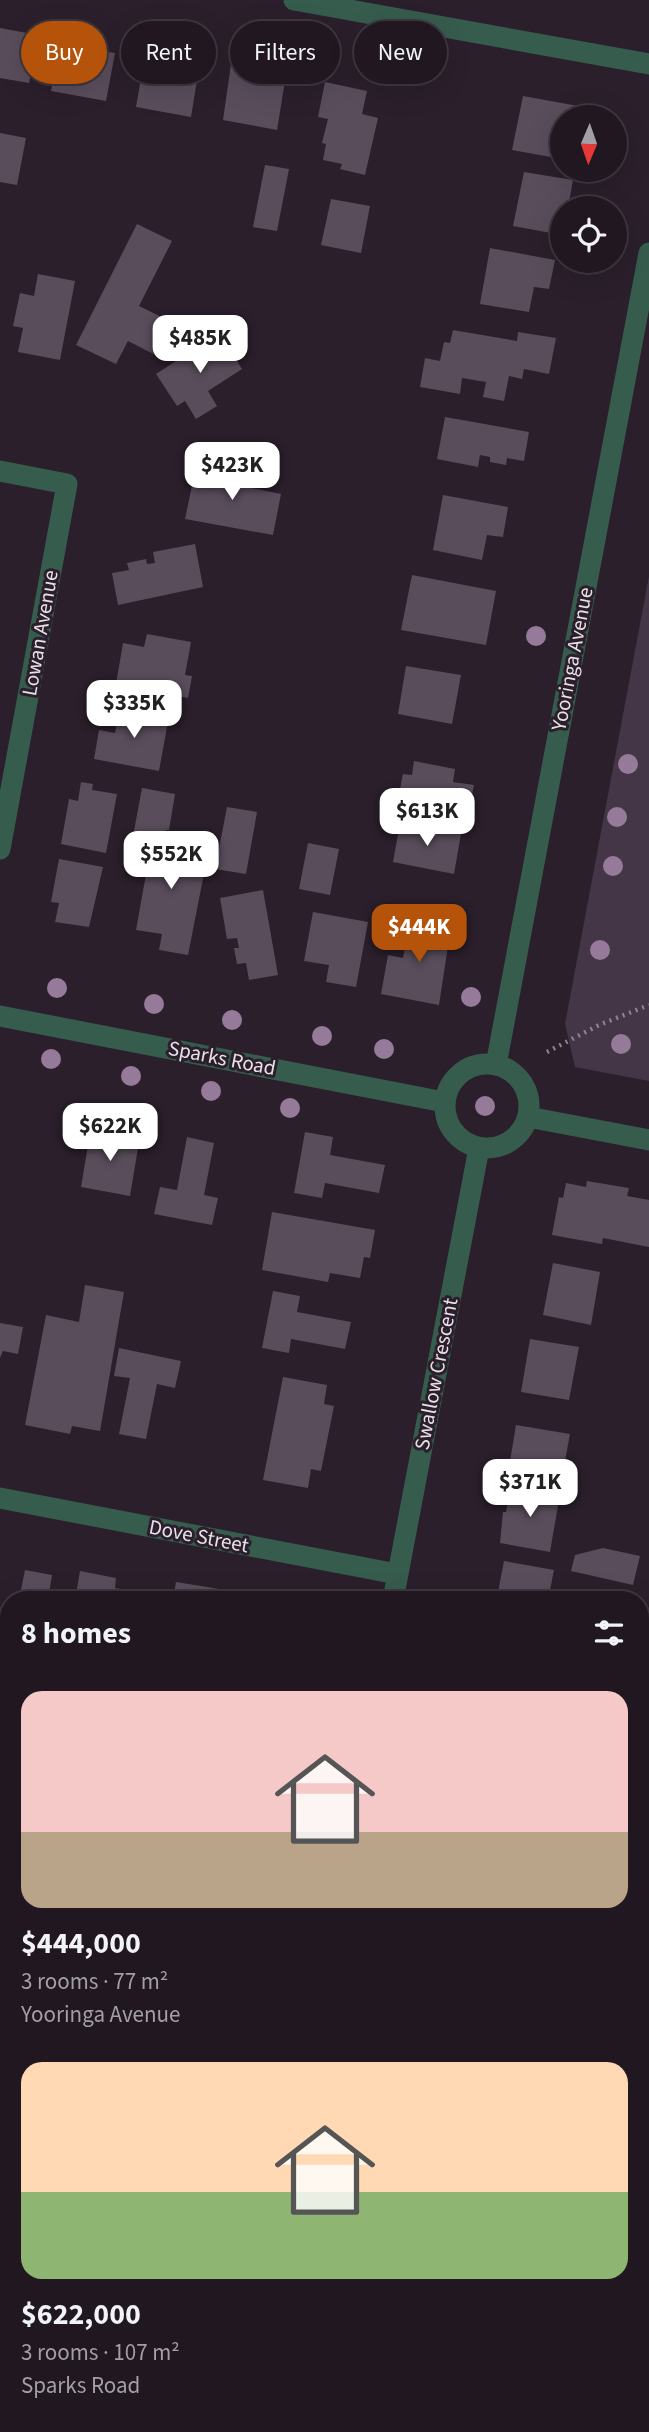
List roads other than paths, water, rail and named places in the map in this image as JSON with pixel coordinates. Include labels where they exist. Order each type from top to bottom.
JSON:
[{"type":"street","points":[[294,0],[649,64]]},
{"type":"street","name":"Yooringa Avenue","points":[[496,1065],[649,253]]},
{"type":"street","name":"Lowan Avenue","points":[[0,471],[67,484],[0,849]]},
{"type":"street","name":"Sparks Road","points":[[0,1016],[444,1101]]},
{"type":"street","points":[[482,1064],[496,1065],[520,1079],[530,1104],[523,1129],[504,1146],[479,1148],[457,1136],[449,1126],[444,1101],[457,1076],[482,1064]]},
{"type":"street","points":[[528,1117],[649,1140]]},
{"type":"street","name":"Swallow Crescent","points":[[394,1591],[479,1148]]},
{"type":"street","name":"Dove Street","points":[[0,1498],[397,1574]]}]
